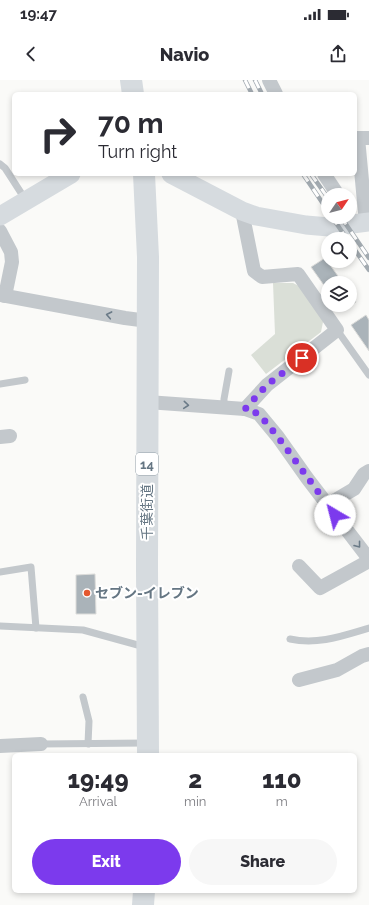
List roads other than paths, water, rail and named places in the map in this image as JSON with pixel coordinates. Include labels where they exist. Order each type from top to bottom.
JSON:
[{"type":"highway","points":[[131,80],[133,92]]},
{"type":"highway","name":"千葉街道","points":[[144,176],[148,257],[148,749]]},
{"type":"highway","points":[[143,905],[144,893]]},
{"type":"street","points":[[269,80],[275,92]]},
{"type":"street","points":[[175,176],[242,211],[256,216],[306,225],[329,227],[360,221],[358,138],[369,138]]},
{"type":"street","points":[[0,216],[68,176]]},
{"type":"street","points":[[325,176],[333,188]]},
{"type":"street","points":[[242,211],[254,271],[262,277],[298,274],[337,330],[267,385],[245,409]]},
{"type":"street","points":[[0,231],[11,252],[12,262],[3,296],[148,321]]},
{"type":"street","points":[[147,402],[224,409],[245,409],[259,414],[278,437],[369,560],[320,588],[299,566]]},
{"type":"street","points":[[327,505],[354,489],[364,474],[369,472]]},
{"type":"street","points":[[299,680],[337,670],[362,656],[369,654]]},
{"type":"street","points":[[0,746],[41,744]]},
{"type":"lane","points":[[0,164],[5,168],[26,201]]},
{"type":"lane","points":[[337,330],[369,375]]},
{"type":"lane","points":[[224,409],[224,399],[229,371]]},
{"type":"lane","points":[[0,384],[25,380]]},
{"type":"lane","points":[[0,572],[31,568],[36,628]]},
{"type":"lane","points":[[0,626],[82,630],[147,648]]},
{"type":"lane","points":[[290,639],[304,642],[334,639],[369,628]]},
{"type":"lane","points":[[83,697],[89,721],[88,744]]},
{"type":"lane","points":[[41,744],[88,744],[148,749]]},
{"type":"railway","points":[[245,80],[251,92]]},
{"type":"railway","points":[[255,80],[261,92]]},
{"type":"railway","points":[[304,176],[321,201]]},
{"type":"railway","points":[[312,176],[321,188]]},
{"type":"railway","points":[[337,224],[342,232]]},
{"type":"railway","points":[[346,224],[369,258]]},
{"type":"railway","points":[[357,253],[369,270]]},
{"type":"place","name":"セブン-イレブン","points":[[87,593]]}]
